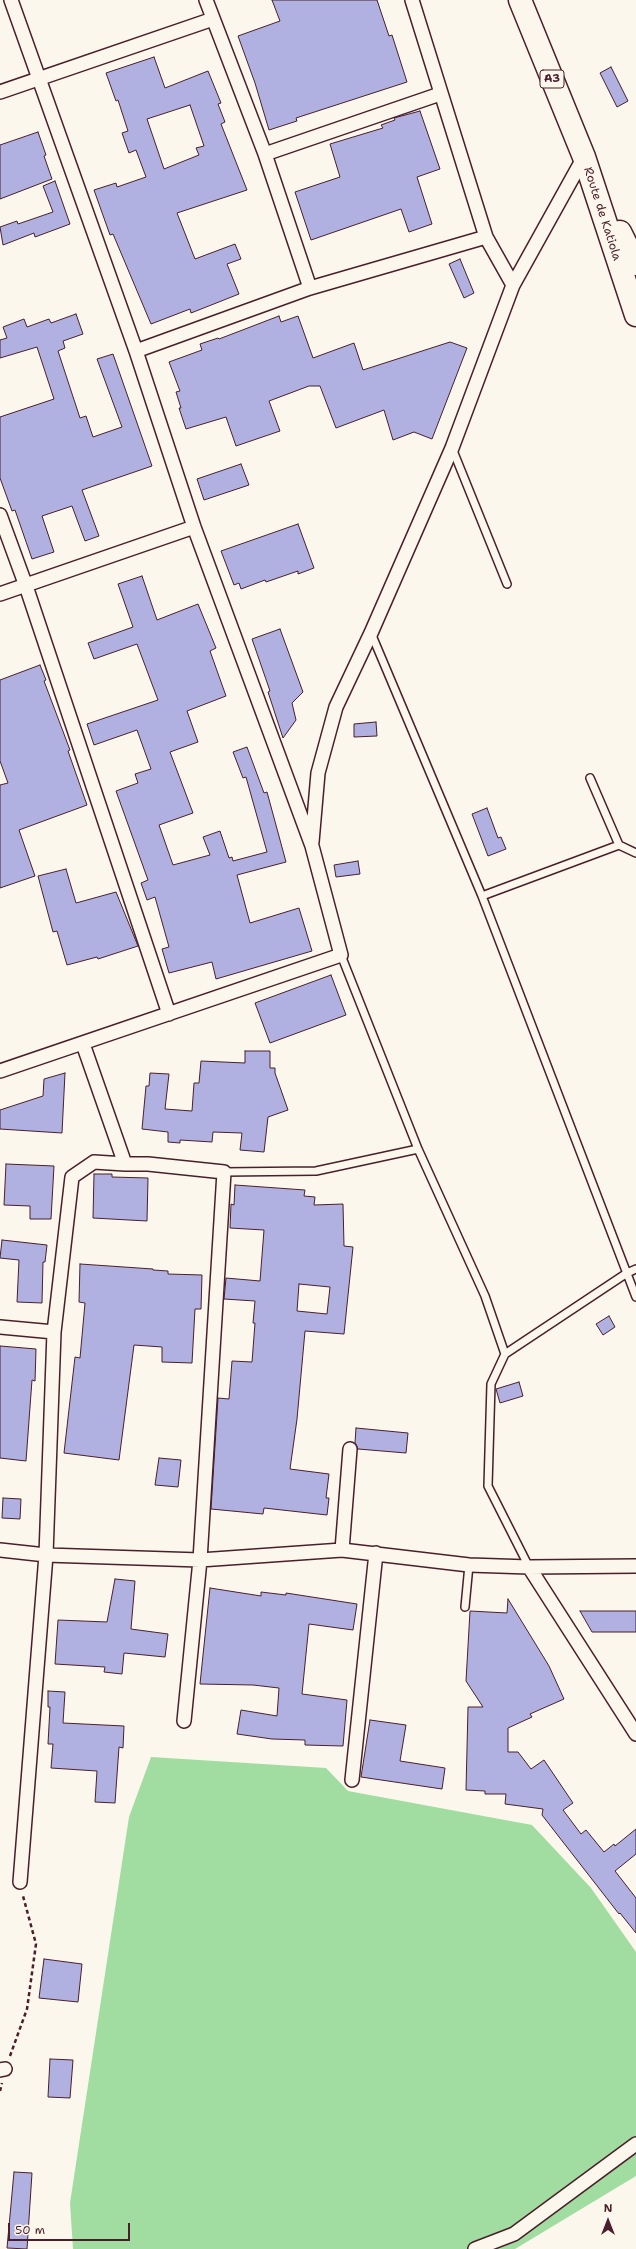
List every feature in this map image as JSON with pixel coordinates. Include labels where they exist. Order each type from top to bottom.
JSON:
[{"type":"highway","name":"A3","points":[[520,0],[584,157]]},
{"type":"highway","name":"Route de Katiola","points":[[584,157],[636,264]]},
{"type":"highway","name":"Route de Katiola","points":[[584,157],[636,316]]},
{"type":"street","points":[[0,1071],[341,955],[312,846],[194,527],[136,351],[11,0]]},
{"type":"street","points":[[206,0],[264,154],[310,288]]},
{"type":"street","points":[[412,0],[440,94],[486,237],[514,285]]},
{"type":"street","points":[[0,92],[213,19]]},
{"type":"street","points":[[264,154],[440,94]]},
{"type":"street","points":[[312,846],[318,773],[336,707],[372,633],[452,448],[514,285],[584,157]]},
{"type":"street","points":[[136,351],[310,288],[486,237]]},
{"type":"street","points":[[0,515],[26,586],[169,1014]]},
{"type":"street","points":[[0,594],[194,527]]},
{"type":"street","points":[[83,1044],[125,1164]]},
{"type":"street","points":[[20,1882],[46,1555],[54,1332],[72,1177],[94,1162],[148,1164],[224,1172],[200,1560],[184,1721]]},
{"type":"street","points":[[0,1327],[54,1332]]},
{"type":"street","points":[[342,1550],[350,1449]]},
{"type":"street","points":[[0,1550],[46,1555],[200,1560],[342,1550],[469,1565],[529,1567],[636,1566]]},
{"type":"street","points":[[352,1780],[376,1553]]},
{"type":"street","points":[[529,1567],[636,1734]]},
{"type":"street","points":[[475,2249],[514,2234],[636,2144]]},
{"type":"lane","points":[[452,448],[507,584]]},
{"type":"lane","points":[[372,633],[482,896],[636,1297]]},
{"type":"lane","points":[[590,778],[619,845],[636,853]]},
{"type":"lane","points":[[482,896],[619,845]]},
{"type":"lane","points":[[341,955],[418,1149],[485,1296],[505,1354]]},
{"type":"lane","points":[[224,1172],[316,1172],[418,1149]]},
{"type":"lane","points":[[529,1567],[488,1486],[491,1384],[505,1354],[627,1273],[636,1269]]},
{"type":"lane","points":[[465,1607],[469,1565]]},
{"type":"path","points":[[0,2091],[2,2069],[27,2009],[36,1944],[20,1882]]},
{"type":"green space","points":[[151,1757],[326,1768],[348,1791],[532,1825],[591,1888],[636,1952],[636,2176],[515,2249],[73,2249],[70,2203],[129,1817]]},
{"type":"building","points":[[272,0],[377,0],[389,36],[392,35],[407,82],[296,118],[297,121],[269,130],[255,83],[238,36],[280,21]]},
{"type":"building","points":[[154,57],[165,88],[208,71],[221,103],[218,104],[225,122],[221,124],[247,190],[177,213],[195,259],[235,244],[241,259],[227,264],[239,294],[191,313],[190,309],[151,324],[113,234],[110,235],[94,190],[116,183],[117,187],[146,177],[136,150],[129,153],[122,133],[128,131],[118,100],[116,101],[106,73]],"holes":[[[190,105],[204,146],[196,148],[199,155],[164,169],[147,119]]]},
{"type":"building","points":[[611,67],[628,101],[617,107],[600,73]]},
{"type":"building","points":[[420,111],[440,169],[417,177],[432,224],[409,232],[401,209],[311,240],[295,192],[340,177],[330,144],[383,128],[381,125],[395,120],[394,118]]},
{"type":"building","points":[[38,132],[52,179],[0,199],[0,145]]},
{"type":"building","points":[[55,181],[70,224],[35,237],[34,233],[3,245],[0,227],[17,221],[18,224],[53,212],[43,186]]},
{"type":"building","points":[[460,259],[474,293],[464,298],[449,264]]},
{"type":"building","points":[[76,314],[83,334],[63,341],[65,348],[58,351],[80,418],[86,416],[93,437],[122,427],[97,359],[113,354],[152,466],[82,490],[99,536],[85,541],[72,506],[42,516],[54,552],[32,559],[15,510],[12,511],[0,478],[0,417],[54,399],[37,347],[0,358],[0,340],[7,338],[3,327],[24,319],[27,327],[49,319],[51,323]]},
{"type":"building","points":[[279,316],[281,322],[298,316],[313,358],[354,343],[363,370],[450,342],[467,348],[432,439],[414,432],[393,440],[384,410],[336,428],[320,386],[309,386],[269,401],[280,431],[236,446],[226,417],[186,429],[179,408],[181,408],[176,392],[180,391],[169,362],[202,350],[200,344],[218,338],[219,339]]},
{"type":"building","points":[[241,464],[249,485],[204,500],[197,479]]},
{"type":"building","points":[[298,524],[314,568],[298,574],[298,571],[266,582],[265,580],[241,589],[239,583],[234,585],[221,551]]},
{"type":"building","points":[[142,576],[157,620],[198,604],[216,648],[210,651],[226,696],[187,711],[198,742],[170,752],[193,813],[159,825],[173,865],[210,855],[203,837],[220,831],[229,858],[232,857],[233,861],[267,852],[246,777],[243,778],[233,752],[247,747],[264,793],[267,792],[286,862],[237,875],[250,923],[299,908],[312,951],[216,979],[212,962],[169,973],[162,949],[169,947],[155,897],[147,900],[141,883],[148,880],[116,791],[138,783],[135,774],[151,769],[137,730],[94,745],[87,724],[158,700],[137,644],[94,659],[88,643],[133,627],[118,584]]},
{"type":"building","points":[[280,629],[303,692],[292,703],[296,720],[283,738],[268,692],[270,691],[252,639]]},
{"type":"building","points":[[40,665],[46,680],[44,681],[70,750],[68,751],[87,805],[19,830],[35,876],[0,888],[0,785],[8,783],[0,761],[0,680]]},
{"type":"building","points":[[376,722],[377,736],[354,737],[354,724]]},
{"type":"building","points":[[487,808],[498,838],[501,837],[506,849],[488,856],[472,814]]},
{"type":"building","points":[[358,861],[360,874],[336,877],[334,865]]},
{"type":"building","points":[[66,869],[76,903],[116,892],[138,946],[98,959],[97,957],[67,965],[57,931],[53,932],[38,876]]},
{"type":"building","points":[[331,975],[346,1015],[270,1043],[255,1003]]},
{"type":"building","points":[[245,1051],[270,1051],[270,1068],[275,1068],[275,1073],[288,1110],[268,1117],[264,1152],[240,1150],[242,1133],[213,1132],[212,1142],[180,1140],[180,1143],[168,1142],[168,1132],[142,1129],[146,1086],[149,1086],[150,1073],[169,1074],[165,1109],[192,1111],[194,1083],[199,1083],[201,1061],[245,1063]]},
{"type":"building","points":[[65,1073],[62,1133],[0,1129],[0,1110],[43,1096],[44,1079]]},
{"type":"building","points":[[6,1164],[54,1166],[51,1219],[30,1219],[30,1206],[4,1205]]},
{"type":"building","points":[[94,1174],[112,1174],[112,1177],[148,1178],[147,1221],[93,1218]]},
{"type":"building","points":[[235,1185],[305,1190],[304,1196],[315,1197],[314,1205],[343,1204],[344,1246],[353,1247],[344,1334],[305,1331],[297,1419],[290,1469],[329,1474],[326,1498],[329,1498],[327,1515],[264,1508],[263,1514],[211,1509],[218,1398],[229,1399],[232,1361],[252,1362],[255,1323],[253,1323],[255,1301],[224,1299],[226,1278],[260,1281],[264,1230],[230,1228],[231,1204],[234,1205]],"holes":[[[299,1284],[330,1287],[327,1314],[297,1311]]]},
{"type":"building","points":[[2,1240],[47,1245],[45,1262],[43,1262],[42,1303],[17,1302],[19,1260],[0,1258]]},
{"type":"building","points":[[80,1264],[153,1269],[168,1271],[168,1274],[202,1275],[201,1309],[195,1309],[192,1363],[162,1362],[162,1347],[134,1345],[119,1460],[64,1453],[75,1357],[80,1358],[85,1303],[79,1302]]},
{"type":"building","points":[[609,1316],[615,1327],[603,1335],[596,1324]]},
{"type":"building","points":[[0,1346],[36,1349],[35,1381],[32,1380],[26,1461],[0,1458]]},
{"type":"building","points":[[519,1382],[523,1396],[500,1403],[496,1389]]},
{"type":"building","points":[[356,1428],[408,1433],[406,1453],[358,1449],[355,1443]]},
{"type":"building","points":[[159,1458],[181,1460],[178,1487],[155,1485]]},
{"type":"building","points":[[3,1498],[21,1499],[20,1519],[2,1518]]},
{"type":"building","points":[[115,1579],[135,1581],[131,1629],[168,1634],[165,1657],[124,1653],[122,1674],[104,1672],[105,1667],[55,1664],[58,1620],[107,1622]]},
{"type":"building","points":[[210,1588],[261,1596],[261,1592],[286,1595],[286,1593],[357,1604],[353,1630],[309,1624],[302,1694],[347,1700],[343,1746],[305,1745],[305,1740],[272,1739],[237,1734],[241,1710],[277,1716],[279,1688],[253,1685],[200,1684]]},
{"type":"building","points":[[508,1599],[549,1666],[564,1699],[530,1714],[532,1717],[508,1728],[508,1752],[518,1752],[531,1769],[544,1760],[573,1803],[563,1810],[581,1834],[586,1830],[604,1852],[614,1844],[615,1846],[636,1829],[636,1854],[615,1871],[636,1898],[636,1933],[620,1913],[619,1914],[542,1815],[543,1809],[505,1804],[506,1794],[485,1794],[485,1791],[466,1790],[468,1707],[483,1707],[466,1681],[470,1611],[507,1613]]},
{"type":"building","points":[[580,1611],[636,1611],[636,1632],[592,1632]]},
{"type":"building","points":[[48,1691],[65,1692],[63,1723],[124,1726],[123,1748],[119,1747],[115,1803],[95,1802],[97,1771],[51,1768],[53,1744],[48,1744],[50,1707],[48,1707]]},
{"type":"building","points":[[370,1720],[406,1725],[400,1761],[445,1768],[442,1789],[361,1777]]},
{"type":"building","points":[[44,1959],[82,1964],[78,2002],[39,1998]]},
{"type":"building","points":[[50,2059],[73,2060],[70,2098],[48,2097]]},
{"type":"building","points":[[14,2172],[32,2173],[27,2249],[7,2248]]}]
